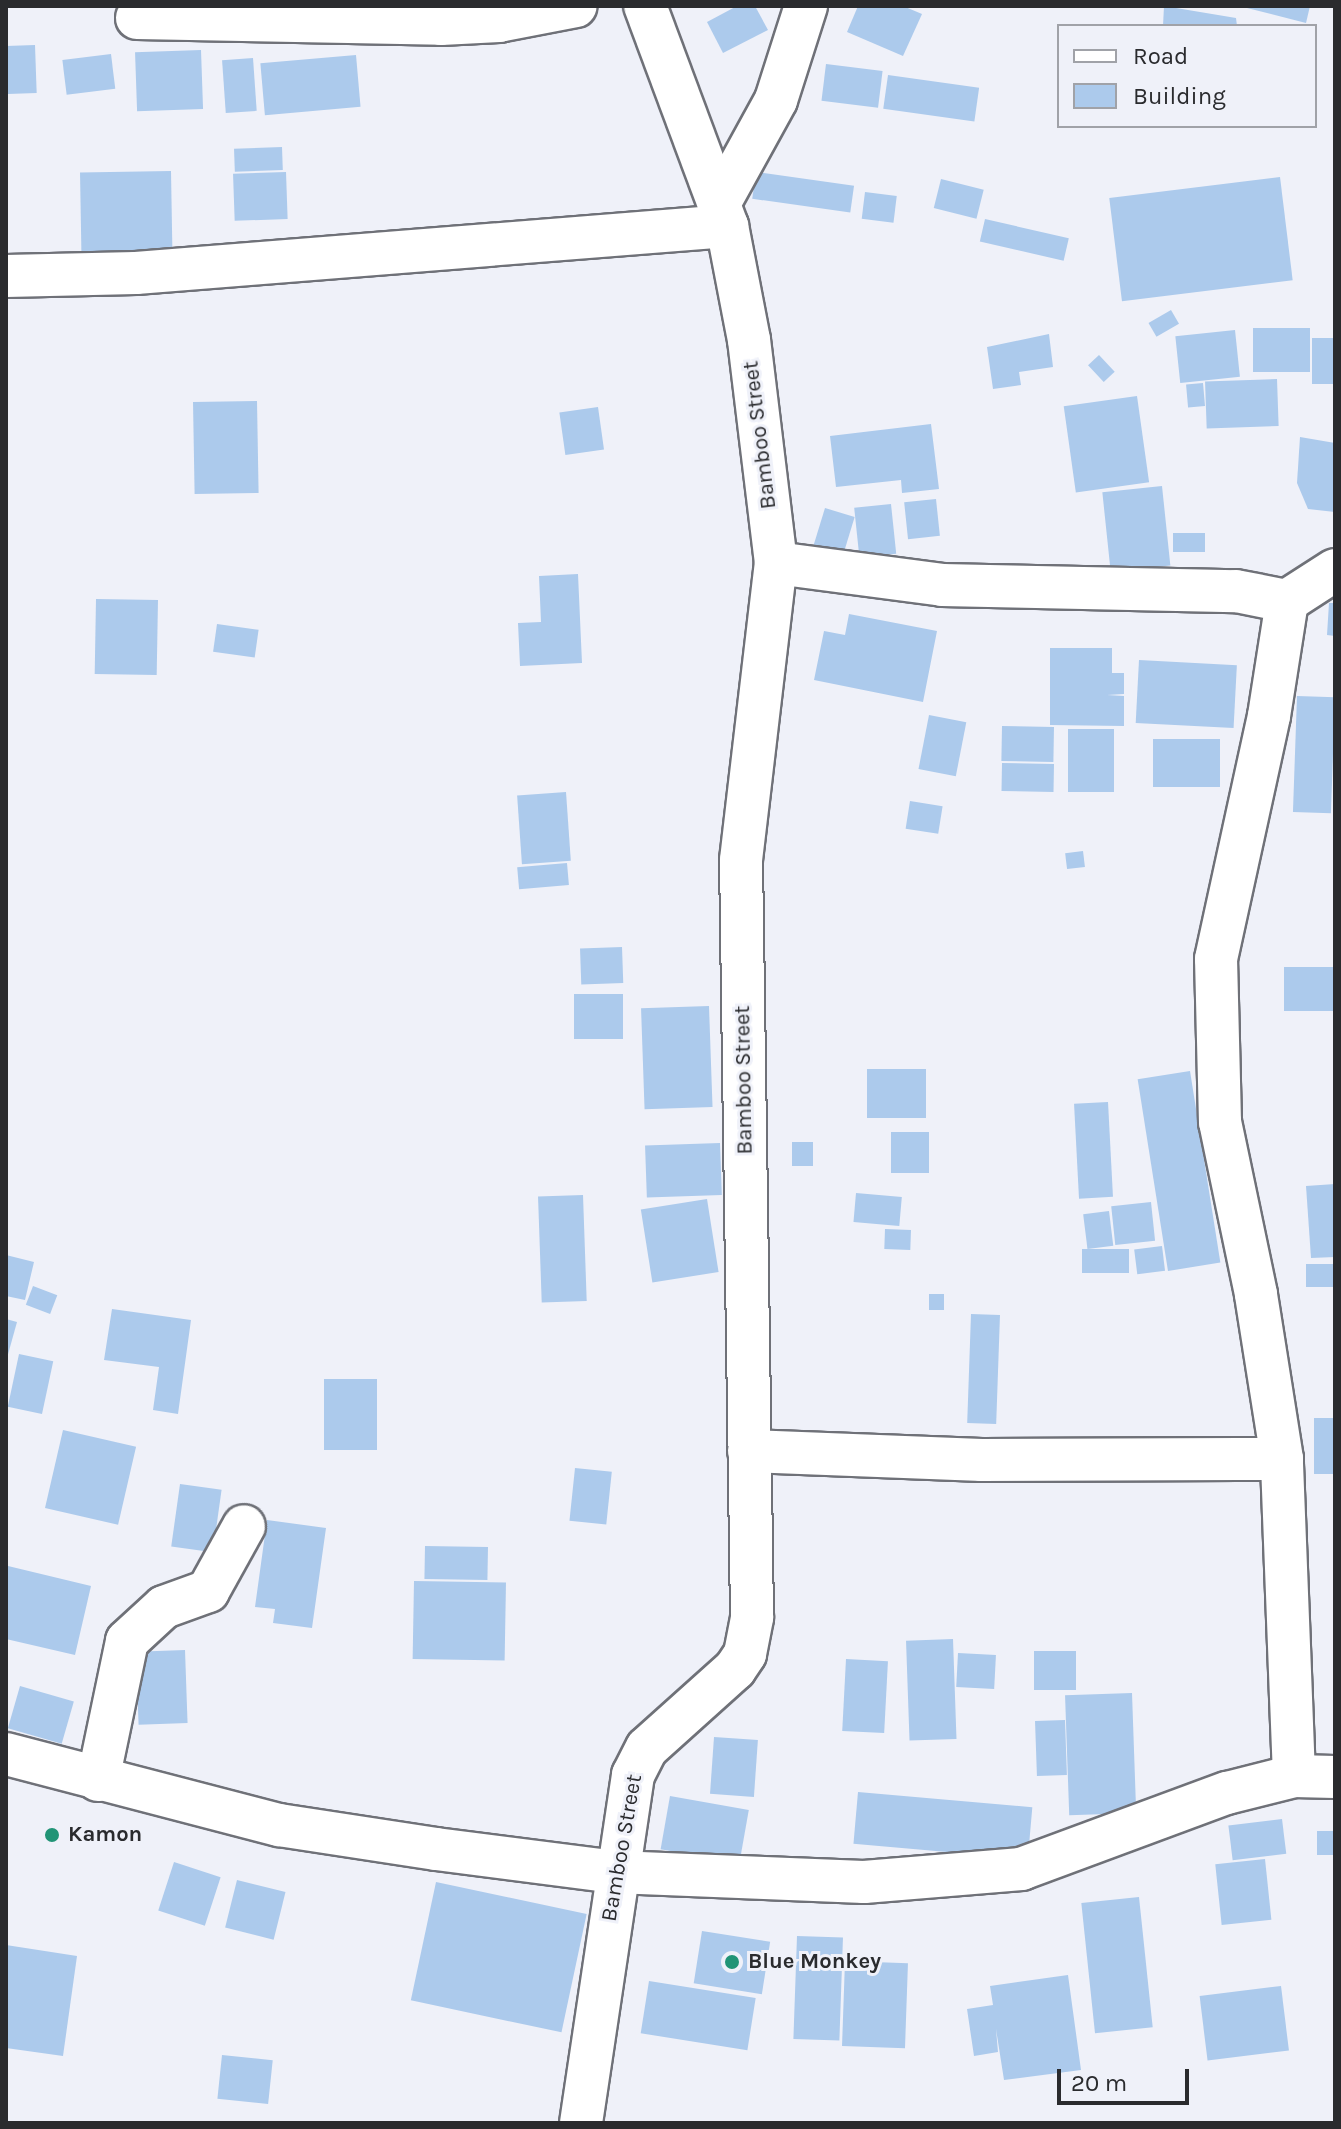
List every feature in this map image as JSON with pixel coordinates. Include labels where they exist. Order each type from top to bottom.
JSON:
[{"type":"street","points":[[137,18],[441,24],[499,21],[576,6]]},
{"type":"street","name":"Bamboo Street","points":[[581,2123],[615,1872],[640,1759],[735,1669],[751,1635],[741,860],[776,563],[749,340],[724,214],[645,6]]},
{"type":"street","points":[[6,276],[136,273],[724,214],[776,100],[806,6]]},
{"type":"street","points":[[776,563],[942,585],[1236,591],[1287,601],[1335,570]]},
{"type":"street","points":[[1287,601],[1269,716],[1216,959],[1214,1044],[1220,1122],[1256,1294],[1282,1459],[1294,1776]]},
{"type":"street","points":[[749,1451],[982,1460],[1282,1459]]},
{"type":"street","points":[[98,1780],[127,1641],[164,1607],[208,1591],[244,1526]]},
{"type":"street","points":[[6,1754],[279,1825],[615,1872],[864,1882],[1009,1871],[1227,1793],[1294,1776],[1335,1777]]},
{"type":"building","points":[[737,6],[755,6],[768,30],[723,53],[707,22]]},
{"type":"building","points":[[858,6],[903,6],[922,14],[903,56],[847,32]]},
{"type":"building","points":[[1164,6],[1236,18],[1237,24],[1163,24]]},
{"type":"building","points":[[1239,6],[1310,6],[1306,23]]},
{"type":"building","points":[[35,45],[37,93],[8,94],[6,46]]},
{"type":"building","points":[[201,50],[203,109],[137,111],[135,52]]},
{"type":"building","points":[[111,54],[115,89],[67,95],[62,60]]},
{"type":"building","points":[[356,55],[361,107],[265,115],[260,63]]},
{"type":"building","points":[[253,58],[257,111],[226,113],[222,60]]},
{"type":"building","points":[[826,64],[883,71],[878,108],[821,101]]},
{"type":"building","points":[[888,75],[979,88],[974,121],[883,109]]},
{"type":"building","points":[[282,147],[283,170],[235,172],[234,149]]},
{"type":"building","points":[[171,171],[173,259],[82,261],[80,173]]},
{"type":"building","points":[[286,172],[288,219],[235,221],[233,174]]},
{"type":"building","points":[[756,172],[854,186],[850,213],[752,199]]},
{"type":"building","points":[[1280,177],[1293,280],[1122,301],[1109,198]]},
{"type":"building","points":[[941,179],[984,190],[976,219],[934,208]]},
{"type":"building","points":[[865,192],[897,196],[893,223],[862,219]]},
{"type":"building","points":[[985,219],[1069,238],[1064,261],[980,241]]},
{"type":"building","points":[[1171,310],[1179,324],[1156,337],[1148,323]]},
{"type":"building","points":[[1253,328],[1310,328],[1310,372],[1253,372]]},
{"type":"building","points":[[1235,330],[1240,377],[1180,383],[1175,336]]},
{"type":"building","points":[[1049,334],[1053,367],[1019,372],[1021,385],[993,389],[987,347]]},
{"type":"building","points":[[1312,338],[1335,338],[1335,384],[1312,384]]},
{"type":"building","points":[[1099,355],[1115,372],[1104,382],[1088,365]]},
{"type":"building","points":[[1277,379],[1279,426],[1207,428],[1205,382]]},
{"type":"building","points":[[1203,383],[1205,406],[1188,407],[1186,384]]},
{"type":"building","points":[[1137,396],[1149,482],[1076,492],[1064,406]]},
{"type":"building","points":[[257,401],[259,493],[195,494],[193,402]]},
{"type":"building","points":[[598,407],[604,450],[565,455],[559,412]]},
{"type":"building","points":[[931,424],[939,489],[902,493],[901,480],[836,487],[830,436]]},
{"type":"building","points":[[1300,437],[1335,443],[1335,512],[1308,509],[1297,483]]},
{"type":"building","points":[[1162,486],[1170,566],[1111,572],[1102,492]]},
{"type":"building","points":[[936,499],[940,536],[908,539],[904,502]]},
{"type":"building","points":[[891,504],[896,554],[859,558],[854,508]]},
{"type":"building","points":[[825,508],[855,517],[842,559],[812,550]]},
{"type":"building","points":[[1173,533],[1205,533],[1205,552],[1173,552]]},
{"type":"building","points":[[578,574],[582,663],[520,666],[518,623],[541,622],[539,576]]},
{"type":"building","points":[[96,599],[158,600],[157,675],[95,674]]},
{"type":"building","points":[[1329,603],[1335,603],[1335,636],[1327,635]]},
{"type":"building","points":[[849,614],[937,631],[923,702],[814,680],[824,631],[845,635]]},
{"type":"building","points":[[217,624],[259,630],[255,658],[213,652]]},
{"type":"building","points":[[1050,648],[1112,648],[1112,673],[1124,673],[1124,694],[1107,695],[1124,696],[1124,726],[1050,725]]},
{"type":"building","points":[[1139,660],[1237,665],[1234,728],[1136,723]]},
{"type":"building","points":[[1297,696],[1335,697],[1331,813],[1293,812]]},
{"type":"building","points":[[929,715],[966,722],[956,776],[919,769]]},
{"type":"building","points":[[1002,726],[1054,727],[1053,762],[1001,761]]},
{"type":"building","points":[[1068,729],[1114,729],[1114,792],[1068,792]]},
{"type":"building","points":[[1153,739],[1220,739],[1220,787],[1153,787]]},
{"type":"building","points":[[1002,763],[1054,764],[1054,792],[1002,791]]},
{"type":"building","points":[[566,792],[571,861],[522,864],[517,795]]},
{"type":"building","points":[[910,801],[943,806],[938,834],[906,829]]},
{"type":"building","points":[[1083,851],[1085,867],[1067,869],[1065,853]]},
{"type":"building","points":[[567,863],[569,885],[519,889],[517,867]]},
{"type":"building","points":[[622,947],[623,983],[581,984],[580,948]]},
{"type":"building","points":[[1284,967],[1335,967],[1335,1011],[1284,1011]]},
{"type":"building","points":[[574,994],[623,994],[623,1039],[574,1039]]},
{"type":"building","points":[[709,1006],[713,1107],[645,1109],[641,1008]]},
{"type":"building","points":[[867,1069],[926,1069],[926,1118],[867,1118]]},
{"type":"building","points":[[1190,1071],[1220,1263],[1168,1271],[1138,1079]]},
{"type":"building","points":[[1108,1102],[1113,1197],[1079,1199],[1074,1104]]},
{"type":"building","points":[[891,1132],[929,1132],[929,1173],[891,1173]]},
{"type":"building","points":[[792,1142],[813,1142],[813,1166],[792,1166]]},
{"type":"building","points":[[720,1143],[722,1195],[647,1198],[645,1146]]},
{"type":"building","points":[[1335,1184],[1335,1257],[1311,1258],[1306,1186]]},
{"type":"building","points":[[856,1193],[902,1197],[899,1226],[853,1222]]},
{"type":"building","points":[[583,1195],[587,1301],[542,1303],[538,1197]]},
{"type":"building","points":[[707,1199],[719,1272],[652,1283],[641,1209]]},
{"type":"building","points":[[1151,1202],[1155,1241],[1115,1245],[1111,1206]]},
{"type":"building","points":[[1109,1211],[1113,1246],[1087,1249],[1083,1214]]},
{"type":"building","points":[[885,1229],[911,1230],[910,1250],[884,1249]]},
{"type":"building","points":[[1162,1246],[1165,1271],[1137,1274],[1134,1249]]},
{"type":"building","points":[[1082,1249],[1129,1249],[1129,1273],[1082,1273]]},
{"type":"building","points":[[6,1255],[34,1262],[25,1300],[6,1296]]},
{"type":"building","points":[[1306,1264],[1335,1264],[1335,1287],[1306,1287]]},
{"type":"building","points":[[33,1286],[57,1295],[50,1314],[26,1305]]},
{"type":"building","points":[[929,1294],[944,1294],[944,1310],[929,1310]]},
{"type":"building","points":[[112,1309],[191,1320],[178,1414],[153,1410],[159,1367],[104,1360]]},
{"type":"building","points":[[971,1314],[1000,1315],[996,1424],[967,1423]]},
{"type":"building","points":[[6,1319],[17,1322],[7,1358],[6,1358]]},
{"type":"building","points":[[19,1354],[53,1361],[42,1414],[8,1407]]},
{"type":"building","points":[[324,1379],[377,1379],[377,1450],[324,1450]]},
{"type":"building","points":[[1314,1418],[1335,1418],[1335,1474],[1314,1474]]},
{"type":"building","points":[[63,1430],[136,1447],[118,1525],[45,1508]]},
{"type":"building","points":[[575,1468],[612,1472],[606,1525],[569,1521]]},
{"type":"building","points":[[180,1484],[222,1490],[213,1552],[171,1546]]},
{"type":"building","points":[[267,1520],[326,1528],[312,1628],[273,1623],[275,1609],[255,1607]]},
{"type":"building","points":[[425,1546],[488,1547],[487,1580],[424,1579]]},
{"type":"building","points":[[8,1566],[91,1586],[75,1655],[6,1639]]},
{"type":"building","points":[[414,1581],[506,1583],[505,1661],[413,1659]]},
{"type":"building","points":[[953,1639],[956,1739],[910,1741],[906,1641]]},
{"type":"building","points":[[185,1650],[188,1723],[139,1725],[136,1652]]},
{"type":"building","points":[[1034,1651],[1076,1651],[1076,1690],[1034,1690]]},
{"type":"building","points":[[958,1653],[996,1655],[994,1689],[956,1687]]},
{"type":"building","points":[[846,1659],[888,1661],[884,1733],[842,1731]]},
{"type":"building","points":[[20,1686],[74,1701],[62,1744],[8,1728]]},
{"type":"building","points":[[1132,1693],[1136,1813],[1069,1815],[1065,1695]]},
{"type":"building","points":[[1065,1720],[1067,1775],[1037,1776],[1035,1721]]},
{"type":"building","points":[[714,1737],[758,1740],[754,1797],[710,1794]]},
{"type":"building","points":[[858,1792],[1032,1807],[1028,1859],[853,1844]]},
{"type":"building","points":[[670,1796],[749,1810],[739,1863],[661,1849]]},
{"type":"building","points":[[1282,1819],[1286,1854],[1233,1860],[1228,1826]]},
{"type":"building","points":[[1317,1831],[1335,1831],[1335,1855],[1317,1855]]},
{"type":"building","points":[[1265,1859],[1271,1920],[1222,1925],[1215,1864]]},
{"type":"building","points":[[174,1862],[221,1877],[205,1926],[158,1911]]},
{"type":"building","points":[[237,1880],[286,1892],[274,1940],[225,1928]]},
{"type":"building","points":[[436,1882],[587,1914],[561,2032],[411,2000]]},
{"type":"building","points":[[1139,1897],[1153,2027],[1095,2033],[1081,1903]]},
{"type":"building","name":"Blue Monkey","points":[[702,1931],[770,1942],[762,1994],[694,1983]]},
{"type":"building","points":[[797,1936],[843,1938],[839,2041],[793,2039]]},
{"type":"building","points":[[6,1945],[77,1956],[63,2056],[6,2048]]},
{"type":"building","points":[[845,1961],[908,1963],[905,2048],[842,2046]]},
{"type":"building","points":[[1068,1975],[1081,2070],[1004,2080],[996,2029],[998,2052],[974,2056],[967,2009],[993,2005],[990,1986]]},
{"type":"building","points":[[649,1981],[756,1998],[747,2050],[641,2033]]},
{"type":"building","points":[[1281,1986],[1289,2051],[1208,2061],[1200,1996]]},
{"type":"building","points":[[222,2055],[273,2060],[268,2104],[217,2099]]},
{"type":"place","name":"Kamon","points":[[52,1835]]},
{"type":"place","name":"Blue Monkey","points":[[732,1962]]}]
